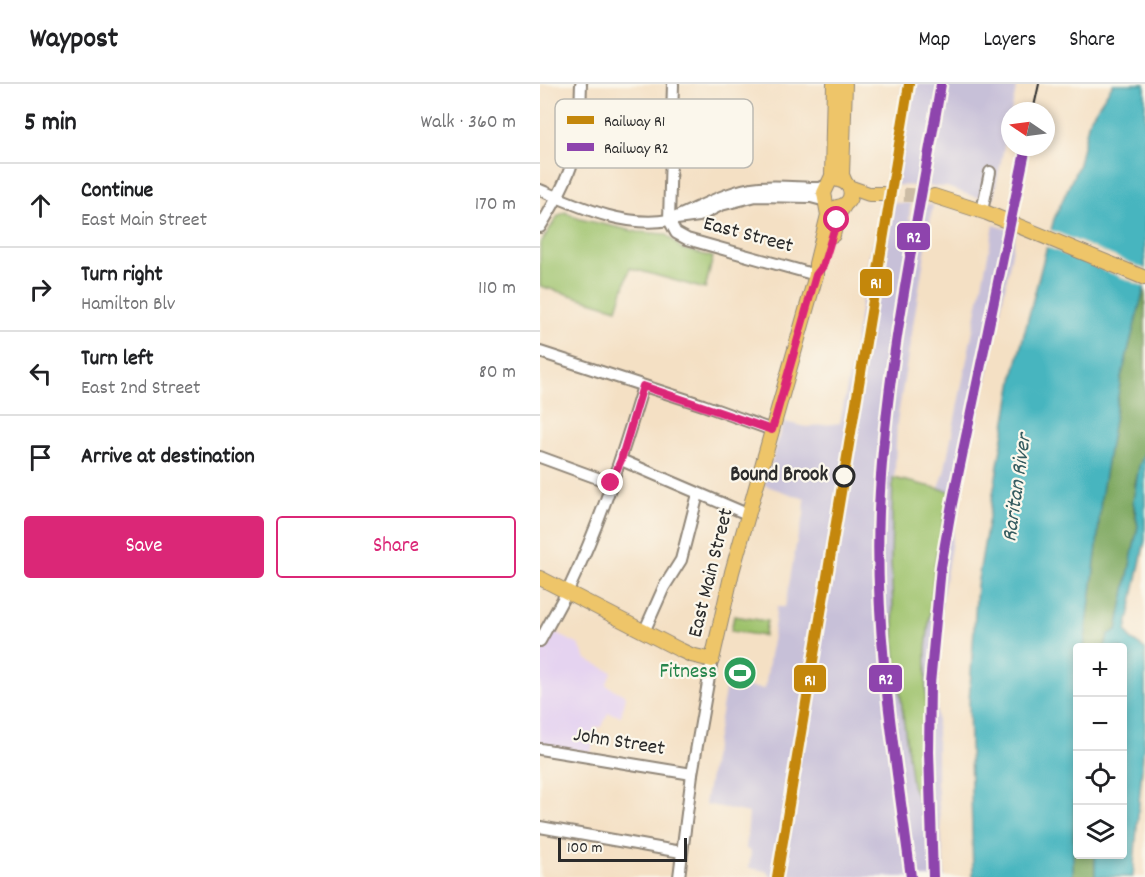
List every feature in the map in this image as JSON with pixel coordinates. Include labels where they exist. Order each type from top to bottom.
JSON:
[{"type":"main road","points":[[828,184],[838,180],[876,194],[835,207],[827,203],[824,193],[832,170],[834,84]]},
{"type":"main road","points":[[844,84],[842,175],[851,194],[846,204]]},
{"type":"main road","points":[[934,195],[982,211],[1145,278]]},
{"type":"main road","name":"East Main Street","points":[[712,660],[747,514],[816,275],[816,264],[828,219],[827,203]]},
{"type":"main road","name":"East Main Street","points":[[816,275],[823,266],[838,215],[846,204]]},
{"type":"main road","points":[[540,578],[691,655],[712,660]]},
{"type":"street","points":[[580,84],[580,99]]},
{"type":"street","points":[[673,99],[674,84]]},
{"type":"street","points":[[540,227],[570,168]]},
{"type":"street","points":[[669,220],[671,168]]},
{"type":"street","points":[[982,211],[990,172]]},
{"type":"street","points":[[669,220],[717,198],[744,189],[820,188],[828,184]]},
{"type":"street","points":[[540,190],[624,220],[642,223],[699,216],[721,205],[756,196],[811,197],[827,203]]},
{"type":"street","name":"East Street","points":[[669,220],[678,235],[687,239],[816,275]]},
{"type":"street","points":[[540,352],[772,430]]},
{"type":"street","points":[[540,641],[588,543],[621,460],[643,386]]},
{"type":"street","points":[[540,457],[611,483]]},
{"type":"street","points":[[621,460],[747,514]]},
{"type":"street","points":[[644,632],[664,587],[681,560],[698,494]]},
{"type":"street","name":"East Main Street","points":[[679,877],[692,774],[712,660]]},
{"type":"street","name":"John Street","points":[[540,749],[692,774]]},
{"type":"street","points":[[540,827],[681,852]]},
{"type":"shaded area","points":[[903,84],[1017,84],[1013,102],[1001,102],[1002,156],[993,200],[972,196],[947,187],[889,185]]},
{"type":"shaded area","points":[[885,203],[911,203],[909,219],[912,220],[917,203],[933,205],[897,422],[891,561],[895,652],[912,784],[924,814],[926,649],[936,557],[950,491],[939,488],[944,473],[994,225],[1016,232],[991,360],[960,493],[942,600],[937,683],[937,782],[945,877],[771,877],[766,871],[749,868],[751,851],[746,849],[749,813],[705,804],[726,685],[765,689],[777,607],[785,607],[797,540],[804,516],[805,499],[764,485],[784,422],[807,427],[840,423],[870,251],[880,227]]},
{"type":"shaded area","points":[[552,631],[579,645],[586,659],[612,672],[606,685],[626,696],[621,716],[608,713],[602,727],[595,727],[591,753],[540,744],[540,654]]},
{"type":"green space","points":[[565,212],[580,219],[638,232],[666,234],[682,249],[713,257],[705,289],[630,268],[617,309],[540,286],[540,244],[558,216]]},
{"type":"green space","points":[[1143,291],[1145,291],[1145,451],[1135,483],[1134,511],[1138,526],[1117,630],[1106,643],[1085,643],[1101,498],[1121,378]]},
{"type":"green space","points":[[893,478],[950,491],[936,557],[926,649],[925,816],[912,785],[895,652],[891,561]]},
{"type":"green space","points":[[734,616],[767,621],[764,636],[731,631]]},
{"type":"green space","points":[[1073,859],[1095,859],[1095,877],[1073,877]]},
{"type":"water","name":"Raritan River","points":[[1113,84],[1145,84],[1145,285],[1121,378],[1101,498],[1085,643],[1073,643],[1073,877],[973,877],[969,702],[977,585],[1015,369],[1054,219],[1079,164],[1089,120]]},
{"type":"water","points":[[1145,451],[1145,540],[1126,631],[1131,639],[1145,649],[1145,730],[1133,877],[1095,877],[1095,859],[1127,859],[1127,643],[1106,643],[1109,634],[1117,630],[1138,526],[1133,501],[1139,466]]},
{"type":"pier","points":[[1049,229],[1145,269],[1145,287],[1044,246]]},
{"type":"tunnel","points":[[883,194],[934,196]]},
{"type":"railway","points":[[911,877],[883,649],[878,557],[879,511],[882,457],[895,350],[941,84]]},
{"type":"railway","points":[[1035,102],[1039,84]]},
{"type":"railway","points":[[933,877],[929,752],[930,684],[941,567],[1024,156]]},
{"type":"rail line","name":"R1","points":[[777,877],[909,84]]},
{"type":"rail line","name":"R2","points":[[911,877],[883,649],[878,557],[879,511],[882,457],[895,350],[941,84]]},
{"type":"rail line","name":"R2","points":[[933,877],[929,752],[930,684],[941,567],[1024,156]]},
{"type":"place","name":"Bound Brook","points":[[844,476]]},
{"type":"place","name":"Fitness","points":[[740,673]]},
{"type":"route","points":[[611,483],[621,460],[643,386],[772,430],[816,275],[823,266],[837,220]]}]
